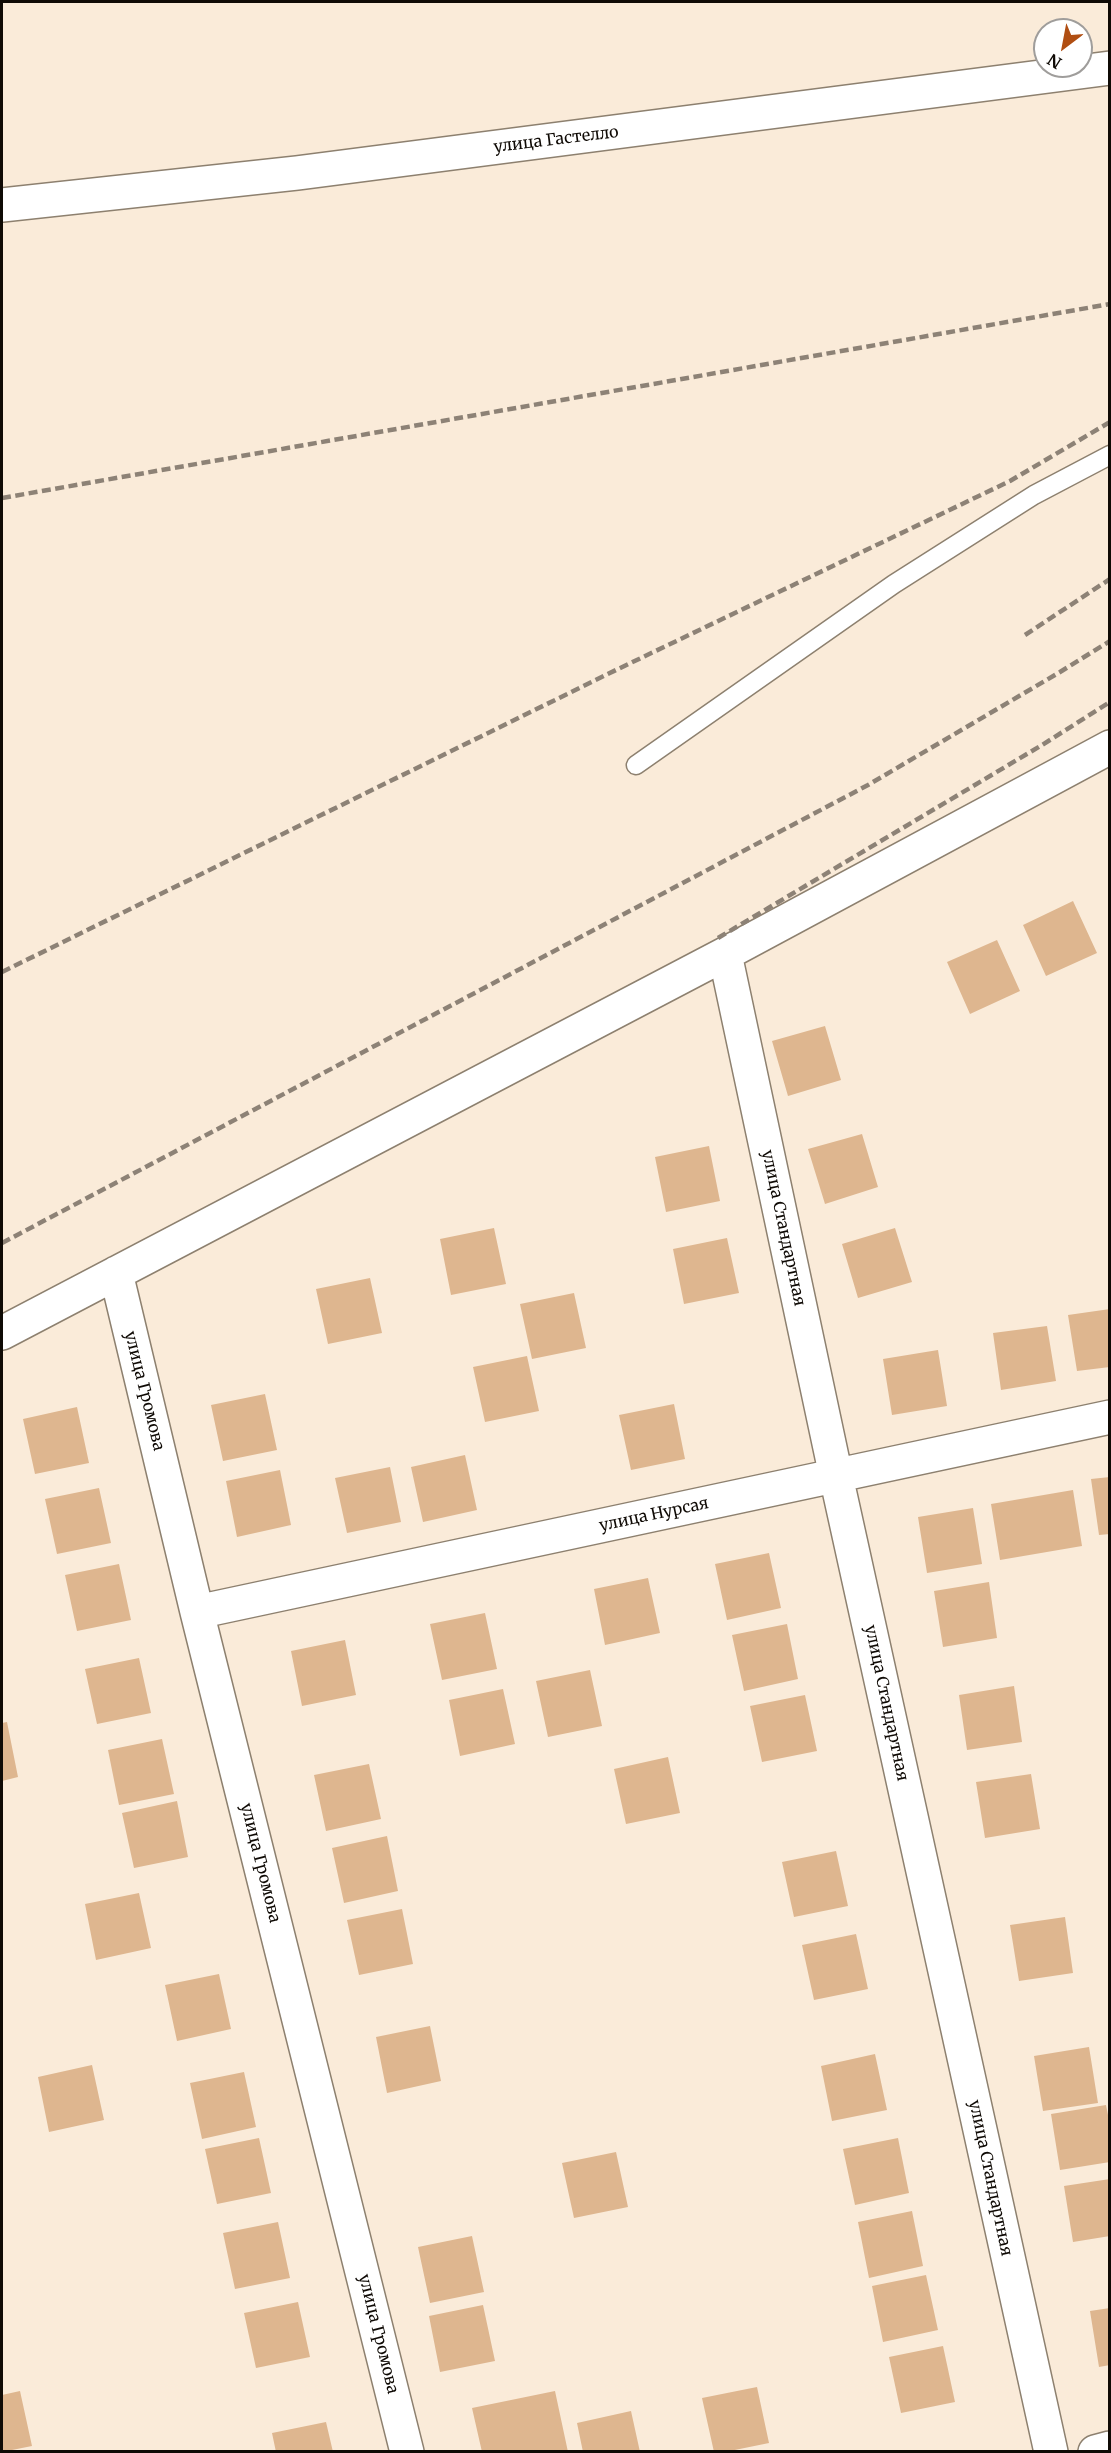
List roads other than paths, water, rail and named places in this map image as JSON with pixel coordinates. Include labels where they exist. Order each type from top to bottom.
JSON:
[{"type":"street","name":"улица Гастелло","points":[[2,204],[297,173],[1110,68]]},
{"type":"street","points":[[2,1333],[725,954],[1110,747]]},
{"type":"street","name":"улица Стандартная","points":[[725,954],[836,1476],[1051,2451]]},
{"type":"street","name":"улица Громова","points":[[116,1273],[197,1612],[407,2451]]},
{"type":"street","name":"улица Нурсая","points":[[197,1612],[1110,1417]]},
{"type":"street","points":[[1095,2451],[1110,2448]]},
{"type":"lane","points":[[636,765],[894,584],[1034,495],[1110,454]]},
{"type":"railway","points":[[2,498],[1110,304]]},
{"type":"railway","points":[[2,972],[616,670],[1010,481],[1110,422]]},
{"type":"railway","points":[[1025,635],[1110,579]]},
{"type":"railway","points":[[2,1243],[868,785],[1110,641]]},
{"type":"railway","points":[[718,938],[1110,702]]}]
